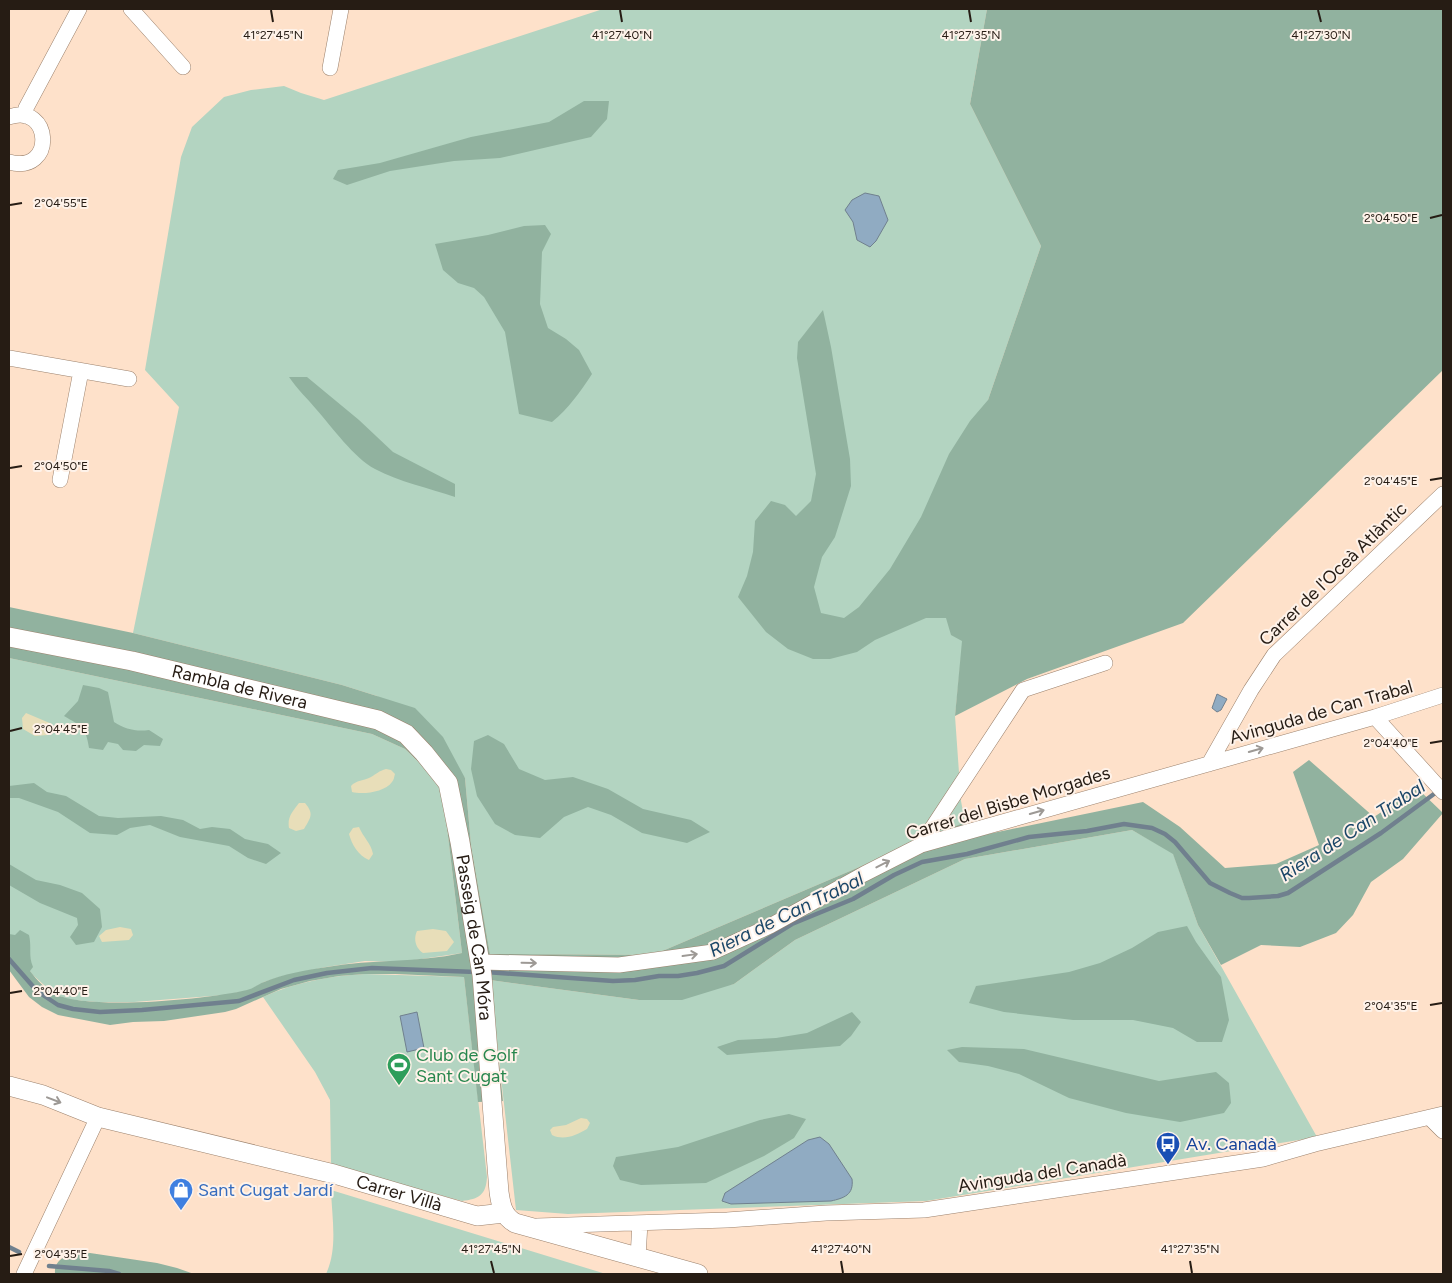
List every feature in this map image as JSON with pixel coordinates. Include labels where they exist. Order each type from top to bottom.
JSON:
[{"type":"street","points":[[25,116],[26,108],[79,9]]},
{"type":"street","points":[[131,9],[183,67]]},
{"type":"street","points":[[330,68],[341,9]]},
{"type":"street","points":[[9,117],[15,115],[25,116],[34,120],[41,128],[44,138],[42,148],[37,157],[28,163],[18,165],[9,162]]},
{"type":"street","points":[[9,358],[129,379]]},
{"type":"street","points":[[60,480],[81,370]]},
{"type":"street","name":"Carrer de l'Oceà Atlàntic","points":[[1210,764],[1251,690],[1274,656],[1443,494]]},
{"type":"street","name":"Rambla de Rivera","points":[[9,637],[132,661],[378,720],[406,734],[424,752],[448,783]]},
{"type":"street","points":[[921,844],[1023,690],[1105,663]]},
{"type":"street","name":"Avinguda de Can Trabal","points":[[1210,764],[1375,717],[1443,695]]},
{"type":"street","points":[[1375,717],[1443,792]]},
{"type":"street","name":"Carrer del Bisbe Morgades","points":[[481,967],[619,965],[713,952],[770,926],[921,844],[1210,764]]},
{"type":"street","name":"Passeig de Can Móra","points":[[448,783],[481,967],[499,1192],[504,1213]]},
{"type":"street","name":"Carrer Villà","points":[[9,1086],[43,1096],[98,1117],[334,1174],[477,1216],[504,1213]]},
{"type":"street","points":[[1437,1116],[1443,1131]]},
{"type":"street","name":"Avinguda del Canadà","points":[[528,1226],[727,1220],[826,1213],[924,1210],[1263,1159],[1315,1144],[1437,1116]]},
{"type":"street","points":[[24,1274],[98,1117]]},
{"type":"street","points":[[504,1213],[516,1223],[698,1274]]},
{"type":"street","points":[[638,1257],[640,1223]]},
{"type":"green space","points":[[603,9],[987,9],[970,104],[1041,246],[988,400],[955,716],[961,801],[965,822],[653,955],[490,954],[471,845],[465,778],[377,696],[342,685],[133,633],[179,407],[145,370],[181,157],[192,127],[224,97],[251,90],[284,86],[324,100]]},
{"type":"green space","points":[[987,9],[1443,9],[1443,370],[1183,623],[1027,679],[955,716],[962,641],[951,635],[946,618],[926,618],[875,640],[857,652],[830,659],[813,659],[788,649],[766,632],[738,597],[747,576],[753,552],[755,521],[771,501],[785,505],[796,516],[811,501],[816,474],[797,358],[798,342],[823,310],[850,459],[851,486],[835,537],[822,557],[814,587],[821,613],[844,618],[859,607],[890,569],[921,517],[949,454],[970,421],[988,400],[1041,246],[970,104]]},
{"type":"green space","points":[[584,101],[609,101],[607,119],[591,137],[500,158],[454,161],[390,171],[347,185],[333,179],[338,170],[380,163],[471,137],[549,122]]},
{"type":"green space","points":[[545,225],[551,234],[542,252],[540,304],[548,328],[579,350],[592,374],[569,405],[552,422],[519,414],[505,332],[484,297],[474,288],[458,283],[443,270],[435,244],[488,235],[524,226]]},
{"type":"green space","points":[[289,377],[307,377],[359,420],[393,452],[455,484],[455,497],[394,478],[367,464],[344,442]]},
{"type":"green space","points":[[9,607],[133,633],[342,685],[415,708],[443,737],[465,778],[471,845],[490,954],[653,955],[965,822],[969,838],[1143,802],[1180,827],[1225,868],[1276,864],[1319,845],[1293,772],[1309,760],[1374,817],[1417,788],[1443,813],[1403,859],[1371,882],[1353,915],[1336,933],[1300,947],[1261,945],[1221,965],[1198,925],[1173,854],[1132,830],[965,859],[795,940],[734,984],[682,1000],[639,1000],[490,980],[503,1101],[478,1102],[464,977],[395,974],[339,976],[281,989],[225,1012],[164,1021],[110,1025],[58,1015],[42,1007],[29,997],[9,970],[9,934],[15,935],[20,930],[29,935],[33,967],[30,971],[41,984],[55,994],[71,999],[94,1002],[150,1002],[206,997],[249,989],[279,977],[311,969],[462,953],[443,794],[428,771],[405,749],[372,734],[9,658]]},
{"type":"green space","points":[[9,658],[372,734],[405,749],[428,771],[443,794],[462,953],[401,962],[365,961],[326,967],[283,976],[264,982],[250,990],[225,995],[134,1002],[97,1002],[71,1000],[54,994],[34,976],[9,946]]},
{"type":"green space","points":[[83,685],[108,692],[114,722],[131,729],[149,730],[163,739],[160,746],[144,745],[136,751],[123,750],[118,744],[108,742],[103,750],[89,748],[82,728],[64,716],[78,701]]},
{"type":"green space","points":[[488,735],[504,744],[519,769],[545,780],[573,777],[608,789],[643,809],[691,820],[710,832],[687,843],[642,833],[611,815],[588,807],[564,817],[540,838],[515,835],[495,824],[477,796],[471,769],[474,741]]},
{"type":"green space","points":[[34,783],[47,792],[66,796],[99,816],[118,818],[161,816],[183,820],[200,829],[212,827],[230,829],[245,839],[268,844],[281,853],[266,864],[248,858],[229,846],[180,837],[150,825],[130,828],[117,835],[90,833],[58,812],[19,798],[9,798],[9,786]]},
{"type":"green space","points":[[1132,830],[1173,853],[1198,925],[1317,1137],[926,1201],[568,1214],[516,1210],[490,980],[639,1000],[734,984],[795,940],[965,859]]},
{"type":"green space","points":[[9,864],[36,880],[60,885],[82,893],[100,909],[102,927],[94,942],[76,945],[70,937],[78,925],[77,918],[40,903],[9,885]]},
{"type":"green space","points":[[1187,926],[1221,977],[1229,1020],[1222,1042],[1197,1042],[1173,1028],[1133,1020],[1073,1020],[1004,1012],[969,1003],[976,986],[1069,972],[1100,963],[1132,948],[1158,932]]},
{"type":"green space","name":"Club de Golf Sant Cugat","points":[[365,974],[464,977],[487,1177],[483,1192],[473,1199],[462,1201],[331,1166],[330,1100],[315,1072],[263,997],[288,987],[313,981]]},
{"type":"green space","points":[[852,1012],[861,1022],[851,1036],[840,1046],[727,1055],[717,1047],[738,1040],[776,1038],[807,1033]]},
{"type":"green space","points":[[962,1047],[1024,1049],[1159,1081],[1216,1072],[1229,1083],[1231,1103],[1224,1113],[1180,1122],[1126,1113],[1069,1098],[1019,1074],[988,1066],[959,1062],[947,1050]]},
{"type":"green space","points":[[789,1114],[806,1119],[794,1138],[764,1156],[706,1183],[641,1185],[620,1180],[613,1166],[616,1157],[678,1147],[760,1120]]},
{"type":"green space","points":[[331,1190],[606,1274],[326,1274],[330,1264],[333,1244]]},
{"type":"green space","points":[[78,1253],[90,1253],[157,1263],[194,1274],[55,1274],[56,1265],[61,1259]]},
{"type":"sand","points":[[26,713],[52,724],[48,735],[35,736],[23,729],[22,718]]},
{"type":"sand","points":[[386,769],[391,770],[395,774],[389,785],[373,792],[352,792],[351,786],[353,784]]},
{"type":"sand","points":[[299,803],[305,803],[310,810],[310,816],[304,829],[296,831],[289,828],[289,821],[291,814]]},
{"type":"sand","points":[[359,827],[372,850],[373,854],[369,860],[356,849],[349,834],[353,828]]},
{"type":"sand","points":[[120,927],[131,929],[133,935],[129,940],[102,942],[99,936],[106,930]]},
{"type":"sand","points":[[433,929],[446,931],[454,942],[447,951],[423,953],[419,949],[415,941],[417,931]]},
{"type":"sand","points":[[581,1118],[587,1119],[590,1123],[587,1129],[566,1137],[552,1135],[550,1130],[553,1127],[566,1125]]},
{"type":"water","points":[[865,193],[879,196],[888,220],[876,241],[870,247],[857,240],[853,222],[845,210],[852,200]]},
{"type":"water","points":[[1217,694],[1227,699],[1221,710],[1217,712],[1212,708]]},
{"type":"water","points":[[417,1012],[424,1048],[407,1052],[400,1016]]},
{"type":"water","points":[[820,1137],[829,1144],[852,1179],[851,1189],[847,1195],[831,1201],[731,1204],[722,1201],[725,1193],[808,1140]]},
{"type":"waterway","name":"Riera de Can Trabal","points":[[486,972],[613,981],[697,973],[724,966],[792,924],[853,899],[894,875],[922,862],[967,854],[1029,837],[1087,831],[1124,824],[1152,828],[1165,834],[1175,842],[1210,883],[1230,893],[1242,898],[1278,896],[1288,893],[1381,833],[1438,791]]},
{"type":"waterway","name":"Riera de Can Trabal","points":[[9,959],[37,991],[58,1005],[100,1012],[239,1001],[294,980],[327,973],[372,968],[476,972]]},
{"type":"waterway","points":[[9,1247],[19,1252]]},
{"type":"waterway","points":[[49,1266],[109,1271],[119,1274]]},
{"type":"place","name":"Club de Golf Sant Cugat","points":[[399,1086]]},
{"type":"place","name":"Av. Canadà","points":[[1168,1165]]},
{"type":"place","name":"Sant Cugat Jardí","points":[[181,1211]]}]
